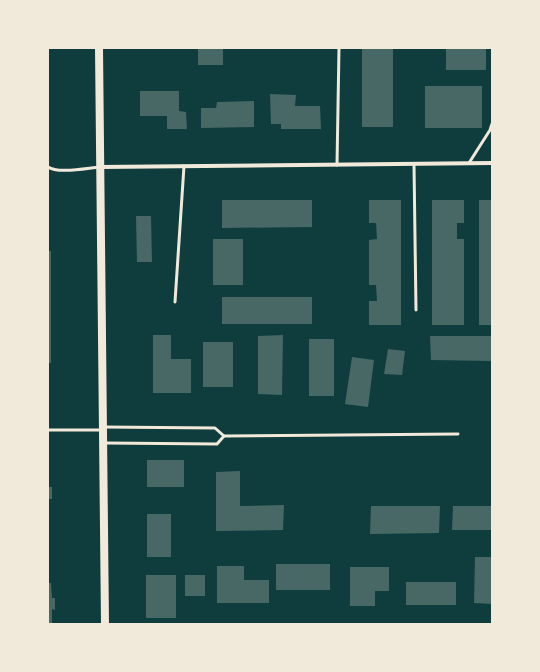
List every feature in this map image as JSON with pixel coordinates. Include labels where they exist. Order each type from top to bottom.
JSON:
[{"type":"main road","points":[[99,48],[105,624]]},
{"type":"street","points":[[100,167],[492,163]]},
{"type":"lane","points":[[338,48],[338,165]]},
{"type":"lane","points":[[469,163],[490,130],[492,124]]},
{"type":"lane","points":[[414,164],[416,310]]},
{"type":"lane","points":[[175,302],[184,166]]},
{"type":"lane","points":[[48,167],[62,170],[100,167]]},
{"type":"lane","points":[[48,173],[52,169]]},
{"type":"lane","points":[[48,430],[215,428],[224,436],[458,434]]},
{"type":"lane","points":[[103,443],[217,444],[224,436]]},
{"type":"building","points":[[198,48],[223,48],[223,65],[198,65]]},
{"type":"building","points":[[362,48],[393,48],[393,127],[362,127]]},
{"type":"building","points":[[446,48],[486,48],[486,70],[446,70]]},
{"type":"building","points":[[425,86],[482,86],[482,128],[425,128]]},
{"type":"building","points":[[140,91],[179,91],[179,111],[186,112],[187,129],[167,129],[167,116],[140,116]]},
{"type":"building","points":[[270,94],[296,95],[295,106],[320,106],[321,129],[281,129],[281,124],[271,124]]},
{"type":"building","points":[[254,101],[254,127],[201,128],[201,108],[216,108],[217,102]]},
{"type":"building","points":[[222,200],[312,200],[312,227],[222,228]]},
{"type":"building","points":[[369,200],[401,200],[401,325],[369,325],[369,301],[377,301],[376,285],[369,285],[369,240],[377,239],[376,223],[369,223]]},
{"type":"building","points":[[432,200],[464,200],[464,223],[457,223],[457,239],[464,239],[464,325],[432,325]]},
{"type":"building","points":[[479,200],[492,200],[492,325],[479,325]]},
{"type":"building","points":[[136,216],[151,216],[152,262],[137,262]]},
{"type":"building","points":[[213,239],[243,239],[243,285],[213,285]]},
{"type":"building","points":[[48,251],[51,251],[51,363],[48,363]]},
{"type":"building","points":[[222,297],[312,297],[312,324],[222,324]]},
{"type":"building","points":[[153,335],[171,335],[171,359],[191,359],[191,393],[153,393]]},
{"type":"building","points":[[283,335],[282,395],[258,394],[258,336]]},
{"type":"building","points":[[430,336],[492,336],[492,361],[431,360]]},
{"type":"building","points":[[309,339],[334,339],[334,396],[309,396]]},
{"type":"building","points":[[203,342],[233,342],[233,387],[203,387]]},
{"type":"building","points":[[388,349],[405,351],[402,375],[384,374]]},
{"type":"building","points":[[352,357],[374,360],[368,407],[345,404]]},
{"type":"building","points":[[147,460],[184,460],[184,487],[147,487]]},
{"type":"building","points":[[240,471],[240,506],[284,505],[283,530],[216,531],[216,472]]},
{"type":"building","points":[[48,487],[52,487],[52,499],[48,499]]},
{"type":"building","points":[[371,506],[440,506],[439,533],[370,534]]},
{"type":"building","points":[[453,506],[492,506],[492,530],[452,530]]},
{"type":"building","points":[[147,514],[171,514],[171,557],[147,557]]},
{"type":"building","points":[[475,557],[492,557],[492,604],[474,603]]},
{"type":"building","points":[[276,564],[330,564],[330,590],[276,590]]},
{"type":"building","points":[[217,566],[244,566],[244,580],[269,580],[269,603],[217,603]]},
{"type":"building","points":[[350,567],[389,567],[389,591],[375,591],[375,606],[350,606]]},
{"type":"building","points":[[146,575],[176,575],[176,618],[146,618]]},
{"type":"building","points":[[185,575],[205,575],[205,596],[185,596]]},
{"type":"building","points":[[406,582],[456,582],[456,605],[406,605]]},
{"type":"building","points":[[48,583],[51,583],[52,598],[55,598],[55,610],[52,609],[52,624],[48,624]]}]
